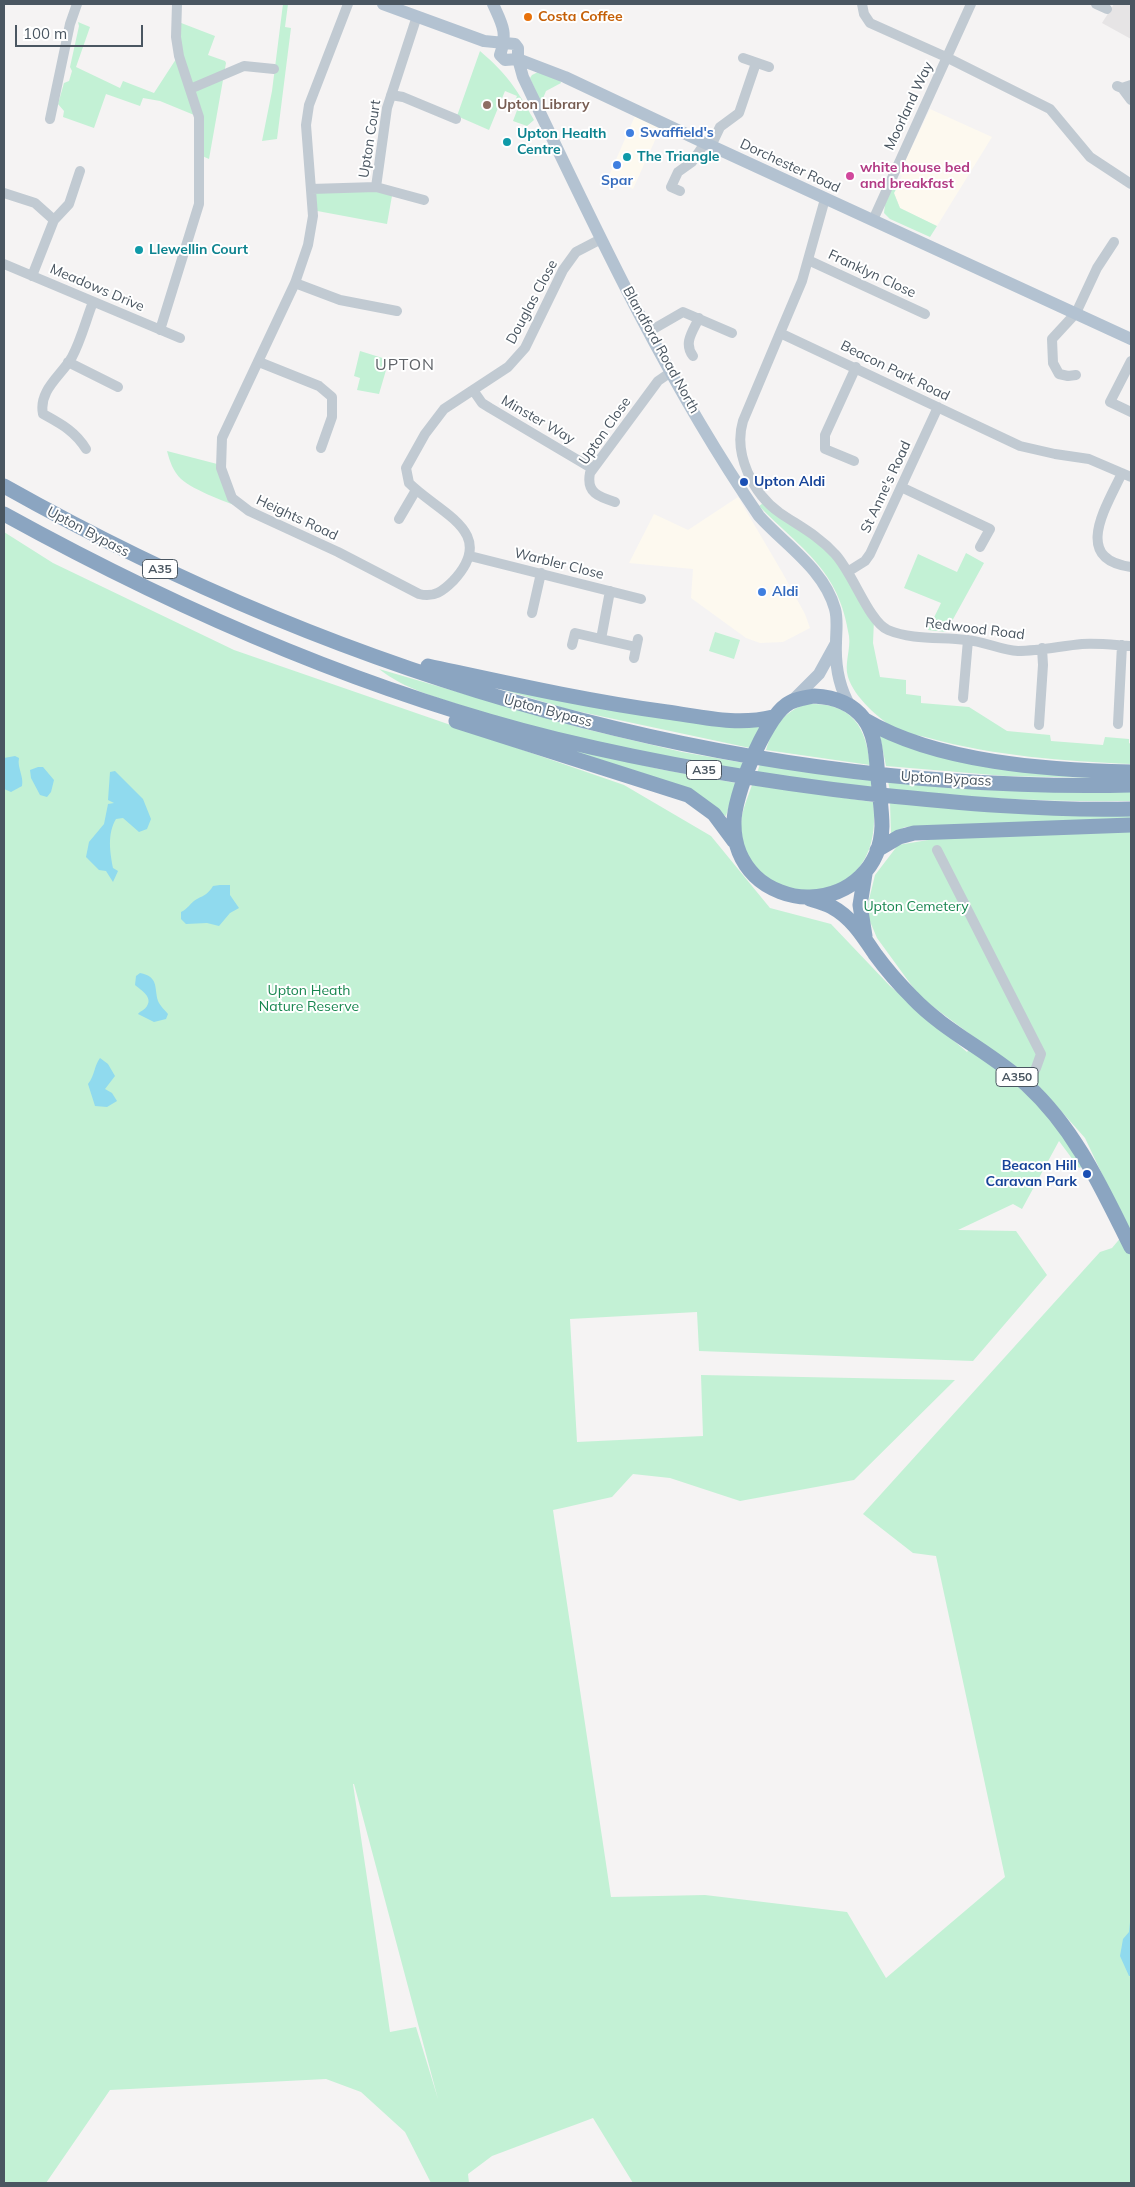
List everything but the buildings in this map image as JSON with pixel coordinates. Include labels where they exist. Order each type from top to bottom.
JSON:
[{"type":"highway","name":"Upton Bypass","points":[[4,486],[136,557],[247,608],[322,639],[460,686],[570,717],[619,730],[772,761],[867,774],[955,780],[1131,785]]},
{"type":"highway","name":"Upton Bypass","points":[[4,514],[145,589],[291,652],[374,683],[486,720],[554,738],[656,761],[808,786],[936,801],[1052,809],[1131,809]]},
{"type":"highway","name":"A35","points":[[322,639],[380,652],[416,664],[586,700],[735,722],[746,723],[773,717]]},
{"type":"highway","name":"A35","points":[[291,652],[352,682],[405,703],[688,795],[714,814],[736,844]]},
{"type":"highway","points":[[865,720],[872,736],[881,815],[881,833],[877,850],[865,874],[837,892],[807,898],[780,892],[762,882],[748,868],[736,844],[734,820],[741,793],[760,741],[773,717],[790,703],[814,696],[831,698],[850,706],[865,720],[895,737],[951,753],[1048,768],[1131,772]]},
{"type":"highway","points":[[877,850],[898,837],[923,832],[1131,825]]},
{"type":"highway","name":"A350","points":[[865,874],[860,910],[866,938]]},
{"type":"highway","name":"A350","points":[[807,898],[838,911],[866,938],[891,974],[929,1013],[1026,1084],[1053,1112],[1082,1152],[1131,1247]]},
{"type":"main road","points":[[383,4],[484,41],[504,43],[505,31],[493,4]]},
{"type":"main road","name":"Blandford Road North","points":[[504,43],[515,44],[518,48],[518,59],[523,77],[601,239],[671,372],[759,516],[810,565],[826,586],[836,611],[835,645],[839,682],[850,706]]},
{"type":"main road","name":"Dorchester Road","points":[[518,59],[582,84],[708,145],[1131,339]]},
{"type":"main road","name":"Blandford Road North","points":[[790,703],[819,674],[835,645]]},
{"type":"street","points":[[50,119],[70,24],[77,4]]},
{"type":"street","points":[[160,330],[199,204],[199,117],[178,56],[176,37],[177,4]]},
{"type":"street","name":"Heights Road","points":[[348,4],[309,105],[306,125],[312,230],[295,282],[222,438],[221,468],[232,498],[249,511],[424,595],[434,595],[446,588],[460,573],[470,556]]},
{"type":"street","points":[[862,4],[864,14],[870,23],[946,57],[1050,109],[1090,157],[1128,182],[1131,171]]},
{"type":"street","name":"Moorland Way","points":[[873,220],[971,4]]},
{"type":"street","points":[[1096,4],[1107,9]]},
{"type":"street","name":"Upton Court","points":[[376,187],[391,95],[417,16]]},
{"type":"street","points":[[742,58],[769,66]]},
{"type":"street","points":[[680,191],[670,187],[678,172],[692,162],[708,145],[720,127],[739,113],[756,63]]},
{"type":"street","points":[[190,89],[244,66],[274,70]]},
{"type":"street","points":[[1123,86],[1131,100]]},
{"type":"street","name":"Upton Court","points":[[391,95],[403,97],[456,119]]},
{"type":"street","points":[[32,276],[54,220],[69,204],[80,170]]},
{"type":"street","points":[[311,189],[376,187],[424,200]]},
{"type":"street","points":[[4,193],[35,203],[54,220]]},
{"type":"street","points":[[780,332],[802,281],[825,199]]},
{"type":"street","name":"Douglas Close","points":[[470,556],[470,540],[464,529],[416,490],[406,477],[408,462],[434,420],[451,404],[508,367],[525,348],[562,270],[576,252],[601,239]]},
{"type":"street","points":[[1076,375],[1059,374],[1053,363],[1052,339],[1076,313],[1097,268],[1114,242]]},
{"type":"street","name":"Franklyn Close","points":[[808,260],[925,314]]},
{"type":"street","name":"Meadows Drive","points":[[4,264],[180,338]]},
{"type":"street","points":[[295,282],[340,300],[396,311]]},
{"type":"street","points":[[86,449],[79,437],[66,426],[43,414],[42,406],[44,395],[70,359],[93,302]]},
{"type":"street","points":[[650,331],[683,312],[732,333]]},
{"type":"street","points":[[693,356],[688,349],[688,342],[699,318]]},
{"type":"street","name":"Beacon Park Road","points":[[780,332],[1020,446],[1089,459],[1127,475]]},
{"type":"street","name":"Redwood Road","points":[[780,332],[742,421],[740,436],[741,454],[766,501],[780,513],[812,533],[835,554],[849,571],[874,620],[886,630],[902,634],[968,640],[1005,650],[1085,644],[1126,646]]},
{"type":"street","points":[[70,359],[118,387]]},
{"type":"street","points":[[1131,361],[1110,402],[1131,412]]},
{"type":"street","points":[[259,362],[319,386],[332,397],[332,417],[321,448]]},
{"type":"street","points":[[854,461],[825,449],[825,435],[856,367]]},
{"type":"street","name":"Upton Close","points":[[615,502],[598,498],[592,492],[588,483],[593,469],[658,381],[671,372]]},
{"type":"street","name":"Minster Way","points":[[473,390],[482,403],[593,469]]},
{"type":"street","name":"St Anne's Road","points":[[849,571],[865,561],[870,554],[938,407]]},
{"type":"street","points":[[1127,475],[1099,525],[1097,539],[1106,558],[1118,565],[1131,566]]},
{"type":"street","points":[[901,487],[990,529],[980,547]]},
{"type":"street","points":[[399,519],[416,490]]},
{"type":"street","name":"Warbler Close","points":[[470,556],[641,598]]},
{"type":"street","points":[[532,613],[541,573]]},
{"type":"street","points":[[600,639],[610,591]]},
{"type":"street","points":[[572,645],[575,633],[600,639],[637,643],[634,658]]},
{"type":"street","points":[[963,698],[968,640]]},
{"type":"street","points":[[1118,724],[1126,646]]},
{"type":"street","points":[[1039,725],[1043,665],[1042,648]]},
{"type":"street","points":[[937,850],[1041,1054],[1036,1068],[1026,1084]]},
{"type":"shaded area","points":[[1114,4],[1131,4],[1131,39],[1102,23]]},
{"type":"shaded area","points":[[930,109],[992,137],[937,226],[900,208],[894,193],[902,176],[899,174]]},
{"type":"shaded area","points":[[635,116],[661,127],[633,189],[608,178]]},
{"type":"shaded area","points":[[738,497],[782,572],[805,614],[810,628],[783,642],[760,643],[746,638],[691,598],[693,569],[629,563],[654,514],[688,530]]},
{"type":"green space","points":[[283,4],[288,4],[285,27],[291,28],[277,139],[262,141],[272,91]]},
{"type":"green space","points":[[176,21],[215,36],[208,55],[226,63],[209,159],[200,155],[199,117],[160,101],[143,98],[140,106],[106,94],[94,128],[63,117],[64,111],[58,104],[64,83],[69,81],[72,71],[70,67],[79,26],[78,22],[90,27],[76,67],[120,88],[123,81],[154,93],[178,56]]},
{"type":"green space","points":[[480,51],[505,75],[522,99],[534,120],[527,126],[513,121],[519,105],[514,103],[517,96],[505,91],[489,130],[457,116]]},
{"type":"green space","points":[[538,72],[560,80],[561,83],[546,91],[541,103],[530,78]]},
{"type":"green space","points":[[895,183],[899,184],[894,193],[900,208],[937,226],[930,237],[890,219],[884,213],[885,204]]},
{"type":"green space","points":[[311,189],[393,190],[387,224],[312,210]]},
{"type":"green space","points":[[360,351],[389,360],[379,394],[357,390],[360,378],[354,376]]},
{"type":"green space","points":[[167,451],[221,465],[225,483],[246,509],[194,488],[181,479],[174,470]]},
{"type":"green space","points":[[766,501],[835,554],[874,620],[873,643],[880,677],[906,680],[906,694],[921,696],[921,703],[969,707],[1007,731],[1050,735],[1051,741],[1103,745],[1105,737],[1129,739],[1131,744],[1131,764],[1055,759],[979,749],[900,731],[889,725],[861,700],[851,685],[847,672],[849,636],[844,613],[837,594],[816,562],[759,506]]},
{"type":"green space","name":"Upton Heath Nature Reserve","points":[[4,532],[53,563],[234,650],[624,785],[711,836],[770,908],[831,924],[890,986],[967,1052],[971,1047],[1049,1113],[1082,1167],[1079,1168],[1059,1141],[1022,1209],[1013,1204],[958,1230],[1016,1231],[1047,1275],[973,1361],[699,1351],[697,1312],[570,1319],[577,1442],[703,1436],[701,1375],[955,1380],[854,1480],[740,1501],[670,1478],[633,1474],[612,1497],[553,1510],[611,1897],[705,1895],[847,1912],[886,1978],[1005,1877],[936,1556],[913,1553],[863,1514],[1100,1252],[1112,1248],[1128,1229],[1085,1138],[1037,1084],[920,997],[877,938],[866,912],[875,875],[898,845],[940,838],[1131,829],[1131,2183],[633,2183],[593,2118],[492,2156],[468,2174],[469,2183],[431,2183],[405,2132],[361,2092],[326,2079],[110,2090],[46,2183],[4,2183]],"holes":[[[354,1784],[438,2099],[416,2027],[390,2032]]]},
{"type":"green space","points":[[966,553],[984,563],[946,632],[928,630],[941,603],[904,588],[918,554],[957,572]]},
{"type":"green space","points":[[715,632],[740,640],[734,659],[709,651]]},
{"type":"green space","points":[[379,669],[581,728],[682,752],[745,763],[742,771],[568,736],[421,692],[399,682]]},
{"type":"green space","points":[[471,680],[761,724],[750,748],[567,709]]},
{"type":"green space","points":[[807,704],[822,704],[835,707],[854,719],[865,738],[870,765],[766,750],[772,734],[781,721],[792,711]]},
{"type":"green space","points":[[880,736],[1099,778],[1005,776],[886,766]]},
{"type":"green space","points":[[536,739],[659,769],[736,783],[726,816]]},
{"type":"green space","points":[[760,764],[871,778],[871,789],[757,773]]},
{"type":"green space","points":[[888,781],[1131,789],[1131,801],[980,798],[890,791]]},
{"type":"green space","points":[[752,785],[873,802],[872,840],[859,868],[838,884],[813,890],[788,888],[765,876],[748,856],[741,829],[743,812]]},
{"type":"green space","points":[[890,802],[1131,813],[1131,819],[905,827],[891,834]]},
{"type":"water","points":[[15,756],[19,758],[22,786],[11,792],[4,789],[4,758]]},
{"type":"water","points":[[43,767],[54,780],[51,792],[47,797],[40,795],[31,778],[30,770]]},
{"type":"water","points":[[115,771],[143,799],[151,819],[147,829],[139,832],[123,818],[116,819],[111,831],[110,843],[113,868],[118,871],[113,882],[106,871],[99,870],[86,857],[89,842],[104,824],[108,804],[114,803],[108,800],[110,772]]},
{"type":"water","points":[[230,885],[230,895],[239,908],[230,913],[219,926],[207,923],[186,924],[181,919],[181,912],[210,891],[213,886]]},
{"type":"water","points":[[140,973],[150,977],[155,983],[158,1001],[168,1014],[166,1019],[154,1022],[138,1014],[148,1003],[146,994],[135,985],[136,976]]},
{"type":"water","points":[[100,1058],[108,1064],[115,1076],[105,1089],[112,1093],[117,1101],[107,1107],[95,1106],[88,1084]]},
{"type":"water","points":[[1131,1912],[1131,1976],[1129,1976],[1120,1956],[1123,1939],[1129,1932]]},
{"type":"place","name":"Costa Coffee","points":[[528,17]]},
{"type":"place","name":"Upton Library","points":[[487,105]]},
{"type":"place","name":"Swaffield's","points":[[630,133]]},
{"type":"place","name":"Upton Health Centre","points":[[507,142]]},
{"type":"place","name":"The Triangle","points":[[627,157]]},
{"type":"place","name":"Spar","points":[[617,165]]},
{"type":"place","name":"white house bed and breakfast","points":[[850,176]]},
{"type":"place","name":"Llewellin Court","points":[[139,250]]},
{"type":"place","name":"Upton Aldi","points":[[744,482]]},
{"type":"place","name":"Aldi","points":[[762,592]]},
{"type":"place","name":"Beacon Hill Caravan Park","points":[[1087,1174]]},
{"type":"district","name":"UPTON","points":[[405,365]]},
{"type":"park label","name":"Upton Cemetery","points":[[916,907]]}]
